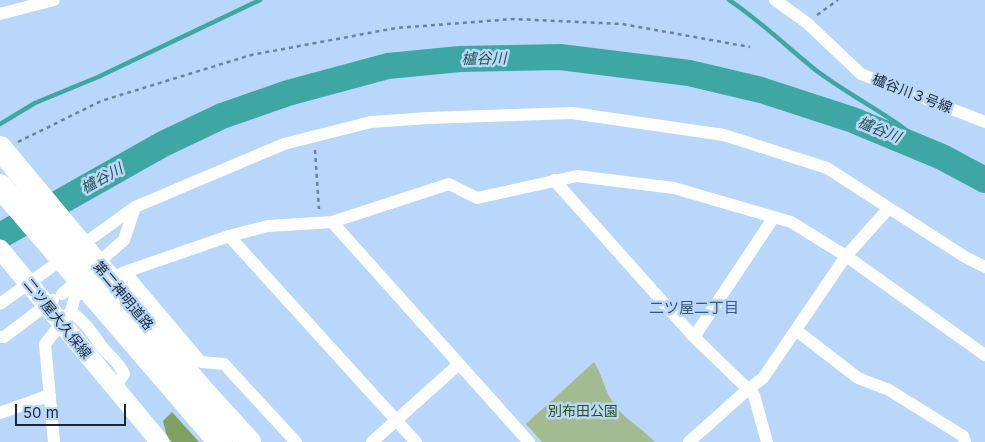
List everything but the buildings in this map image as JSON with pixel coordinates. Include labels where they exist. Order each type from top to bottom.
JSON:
[{"type":"highway","name":"第二神明道路","points":[[8,146],[191,394],[220,442]]},
{"type":"highway","name":"第二神明道路","points":[[0,186],[191,394],[249,442]]},
{"type":"street","points":[[0,14],[54,0]]},
{"type":"street","name":"櫨谷川３号線","points":[[775,0],[808,23],[860,74],[985,122]]},
{"type":"street","points":[[0,304],[135,207],[284,144],[314,138],[371,122],[572,113],[724,135],[827,168],[966,258],[985,267]]},
{"type":"street","points":[[62,294],[75,296],[125,272],[229,236],[268,226],[326,221],[449,184],[477,198],[577,176],[674,188],[791,222],[846,256],[985,355]]},
{"type":"street","points":[[554,180],[694,337],[754,395],[767,442]]},
{"type":"street","points":[[0,337],[62,294],[124,240],[135,207]]},
{"type":"street","points":[[689,442],[747,390],[764,378],[846,256],[889,208]]},
{"type":"street","points":[[694,337],[774,217]]},
{"type":"street","points":[[326,221],[459,364],[528,442]]},
{"type":"street","points":[[229,236],[416,442]]},
{"type":"street","name":"二ツ屋大久保線","points":[[0,250],[160,442]]},
{"type":"street","points":[[125,272],[201,362],[224,364],[296,442]]},
{"type":"street","points":[[54,442],[45,344],[71,311],[75,296]]},
{"type":"street","points":[[71,311],[88,325],[103,348],[120,364],[124,374],[114,389]]},
{"type":"street","points":[[797,331],[858,378],[889,390],[963,436],[965,442]]},
{"type":"street","points":[[372,442],[459,364]]},
{"type":"street","points":[[0,414],[50,395]]},
{"type":"path","points":[[808,23],[829,4],[838,0]]},
{"type":"path","points":[[8,146],[101,100],[251,55],[396,28],[514,19],[622,24],[750,47]]},
{"type":"path","points":[[314,138],[326,221]]},
{"type":"green space","name":"別布田公園","points":[[594,362],[616,407],[655,442],[542,442],[526,424]]},
{"type":"green space","points":[[172,412],[199,442],[172,442],[167,437],[163,421]]},
{"type":"waterway","points":[[0,124],[35,103],[98,77],[260,0]]},
{"type":"waterway","points":[[729,0],[813,68],[904,128],[932,152]]},
{"type":"waterway","name":"櫨谷川","points":[[0,236],[163,144],[222,116],[288,93],[388,66],[460,59],[560,57],[689,73],[761,90],[853,120],[942,157],[985,180]]},
{"type":"district","name":"二ツ屋二丁目","points":[[694,308]]}]
